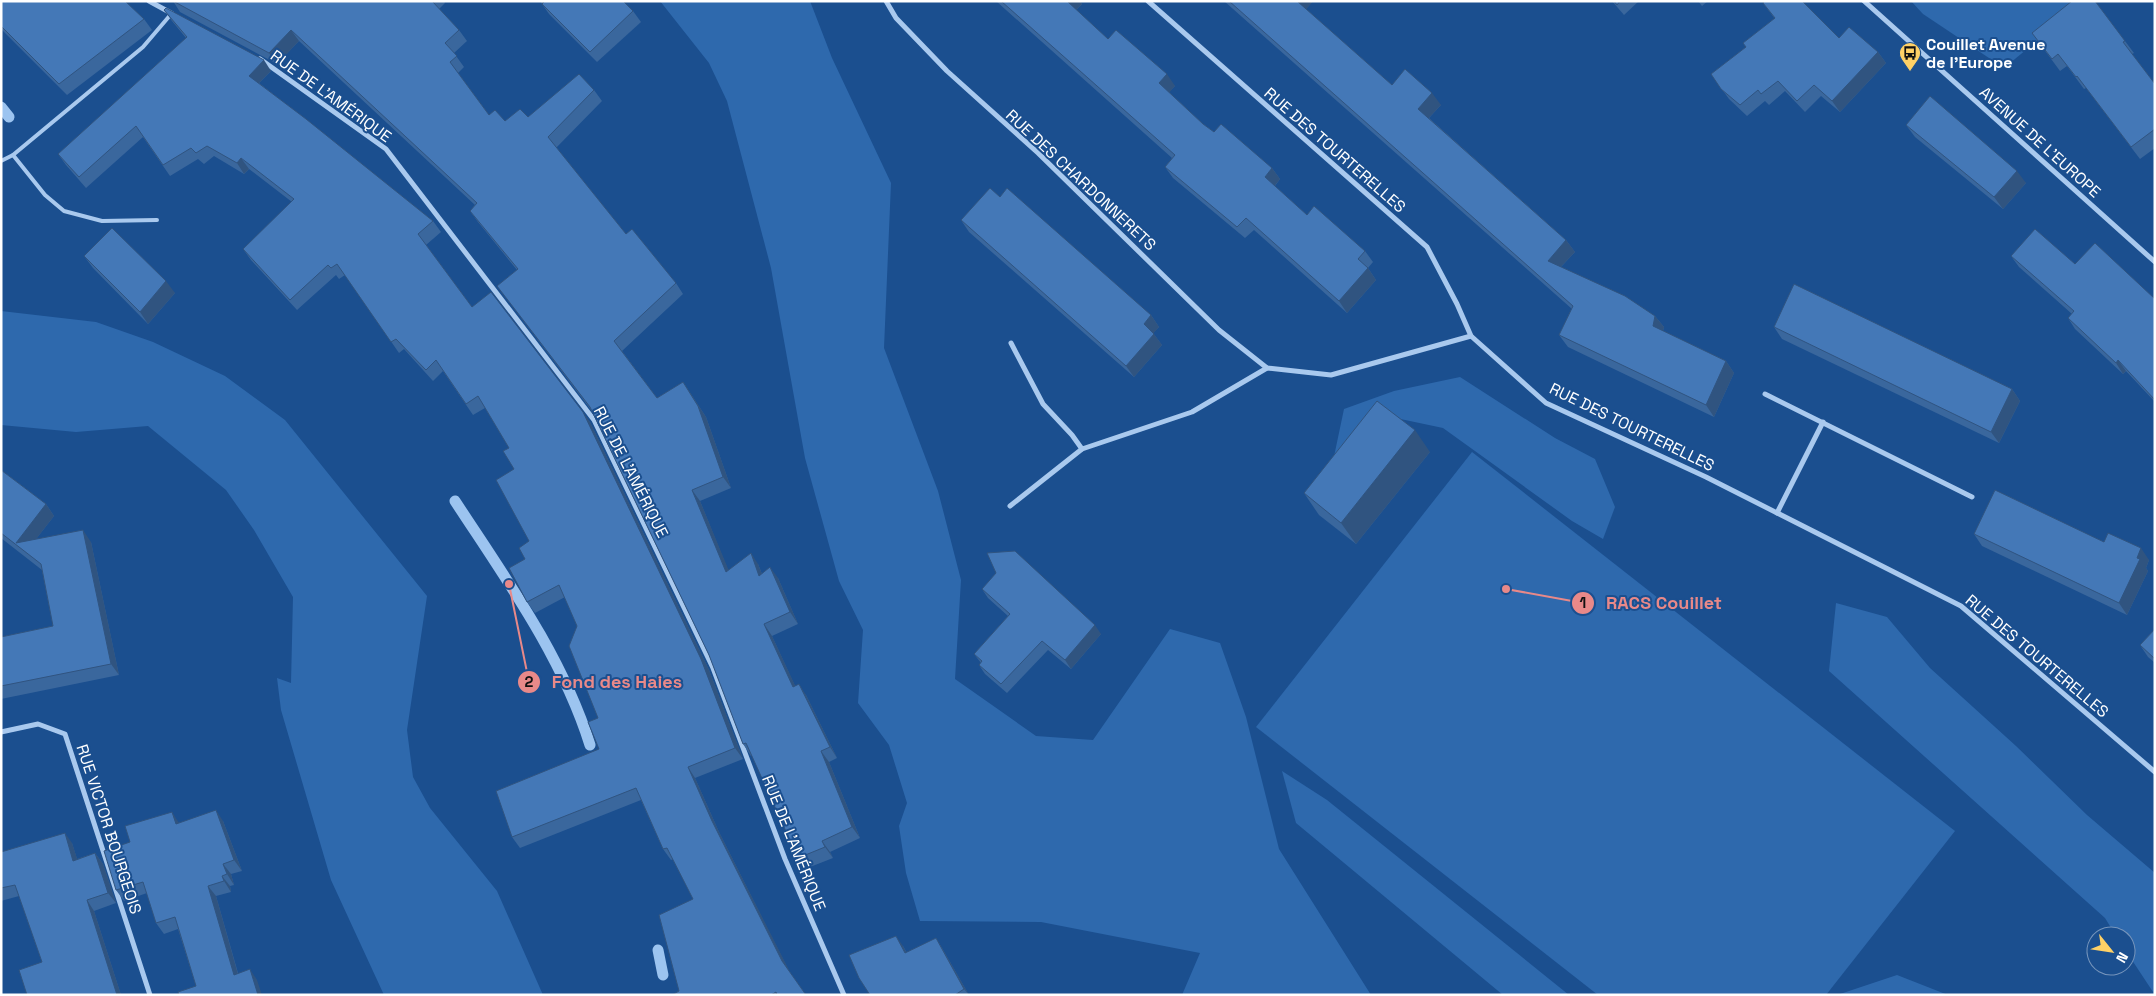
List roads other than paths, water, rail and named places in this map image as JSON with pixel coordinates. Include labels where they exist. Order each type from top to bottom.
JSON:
[{"type":"street","points":[[149,1],[180,18]]},
{"type":"street","name":"RUE DES CHARDONNERETS","points":[[886,1],[896,18],[954,77],[1038,153],[1219,330],[1267,368]]},
{"type":"street","name":"RUE DES TOURTERELLES","points":[[1148,1],[1427,247],[1471,336],[1546,403],[1706,477],[1961,606],[2155,772]]},
{"type":"street","name":"AVENUE DE L'EUROPE","points":[[1864,1],[2155,262]]},
{"type":"street","name":"RUE DE L'AMÉRIQUE","points":[[251,54],[268,63],[386,149],[594,420],[712,668],[785,859],[844,995]]},
{"type":"street","points":[[1010,506],[1082,449],[1192,412],[1267,368],[1331,375],[1420,348],[1471,336]]},
{"type":"street","points":[[1011,343],[1043,404],[1072,435],[1082,449]]},
{"type":"street","points":[[1765,394],[1972,497]]},
{"type":"street","points":[[1777,513],[1823,422]]},
{"type":"street","name":"RUE VICTOR BOURGEOIS","points":[[1,732],[38,724],[65,734],[150,995]]},
{"type":"lane","points":[[1,161],[13,155],[143,47],[172,13]]},
{"type":"lane","points":[[13,155],[45,195],[64,211],[102,221],[157,220]]},
{"type":"waterway","points":[[1,107],[9,117]]},
{"type":"waterway","points":[[455,501],[513,589],[548,649],[564,680],[590,745]]},
{"type":"waterway","points":[[658,950],[663,975]]},
{"type":"place","name":"Couillet Avenue de l'Europe","points":[[1910,72]]},
{"type":"place","name":"Fond des Haies","points":[[509,584]]},
{"type":"place","name":"RACS Couillet","points":[[1506,589]]}]
